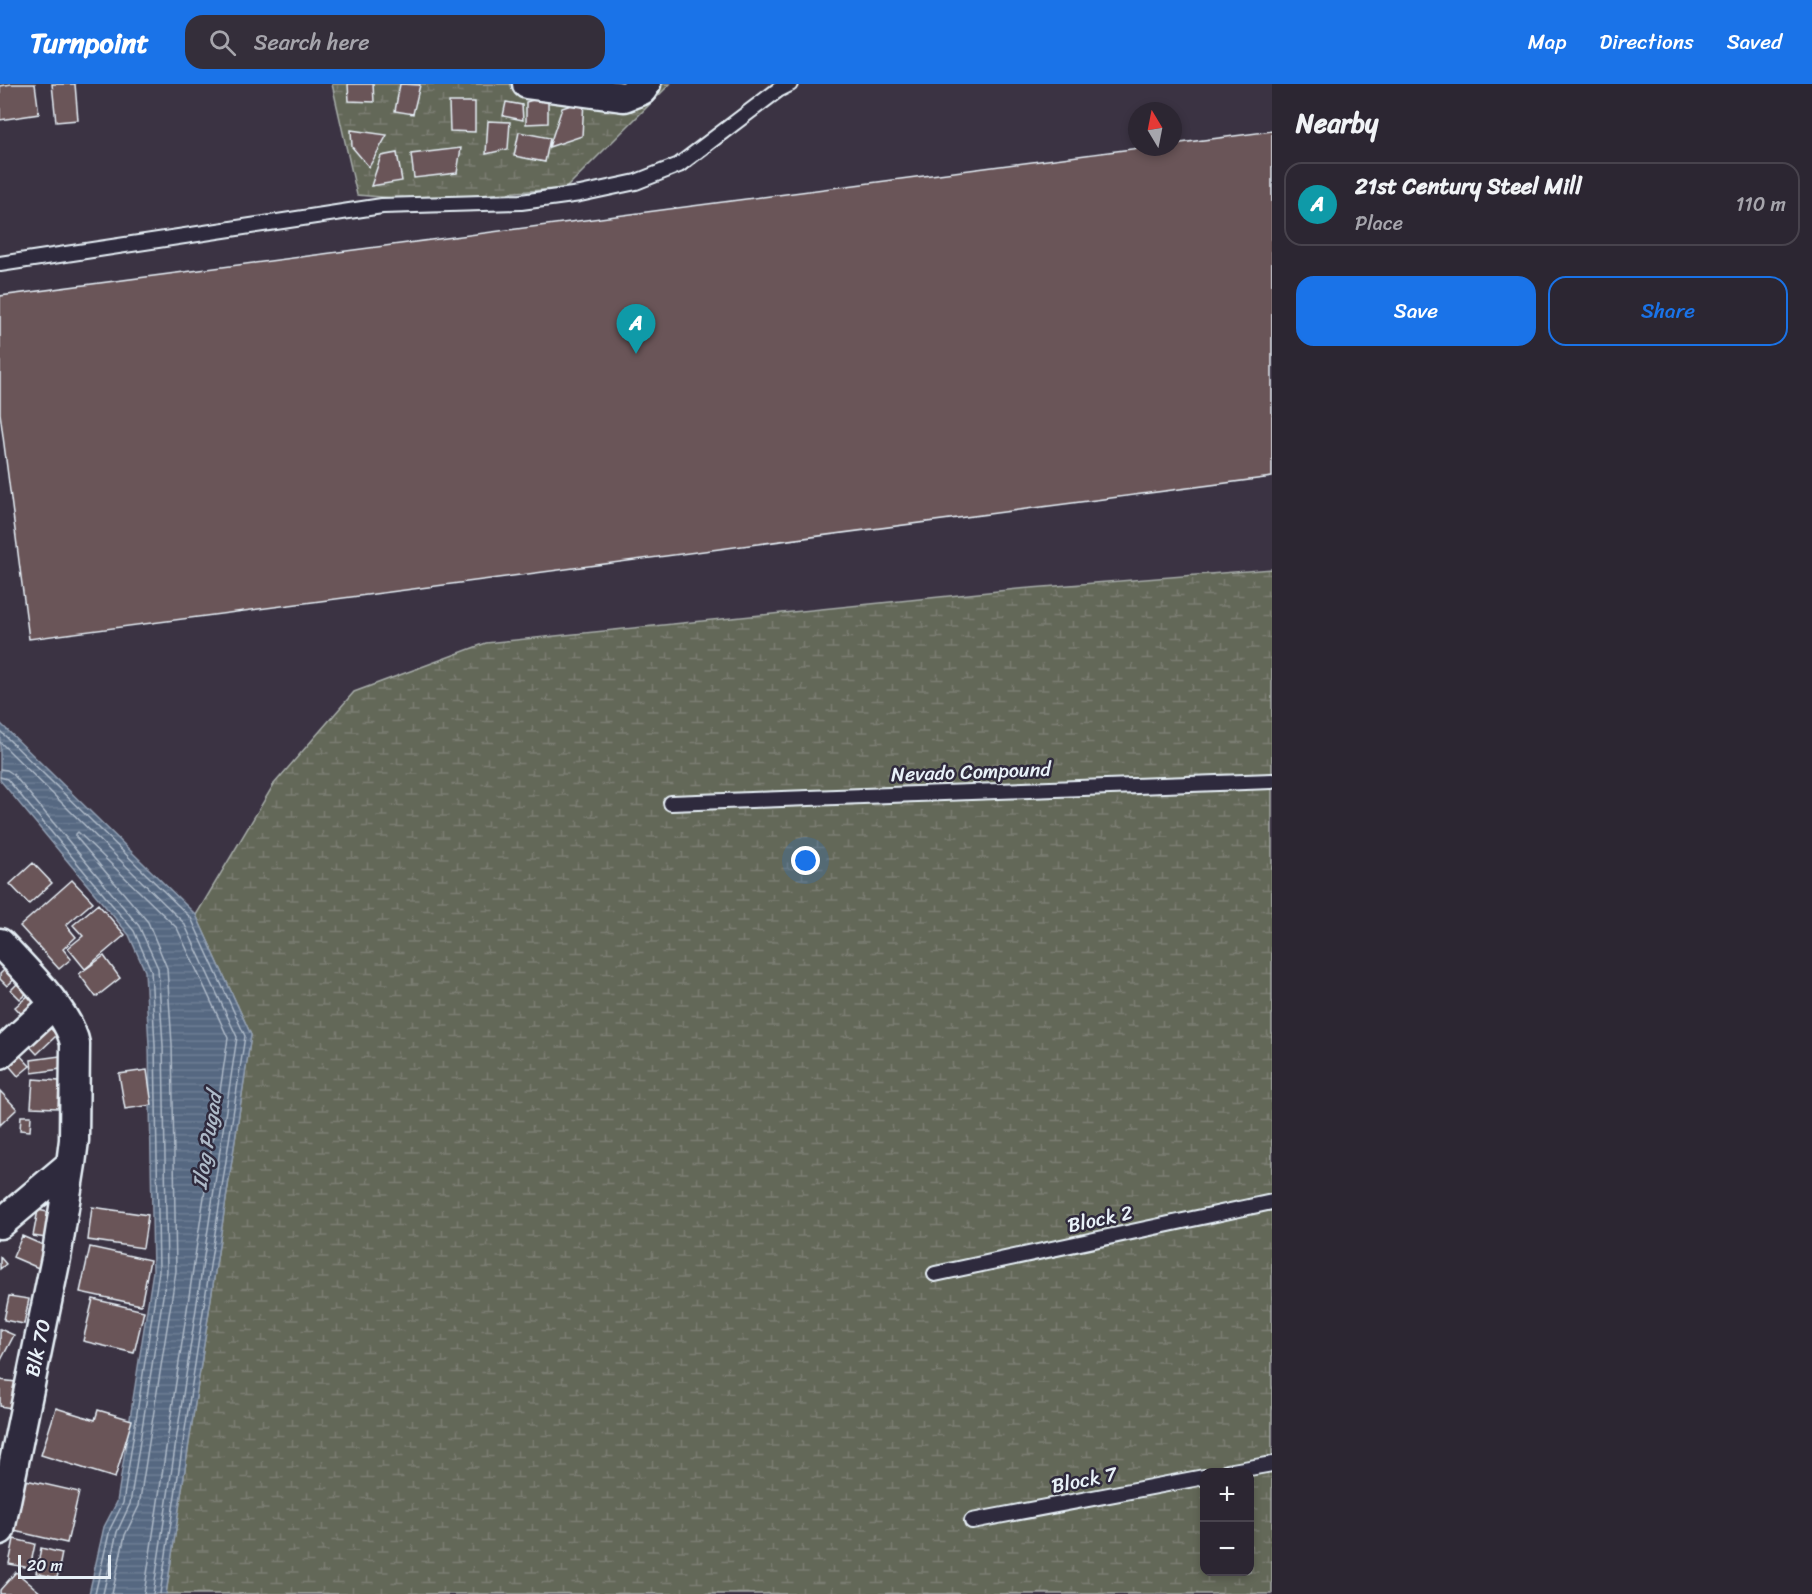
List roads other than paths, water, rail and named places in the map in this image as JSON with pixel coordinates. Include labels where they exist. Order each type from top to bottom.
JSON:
[{"type":"street","points":[[527,84],[624,97],[642,90],[646,84]]},
{"type":"street","name":"Blk 70","points":[[0,943],[54,1004],[71,1030],[75,1044],[74,1140],[71,1164],[56,1258],[0,1530]]},
{"type":"street","points":[[0,1054],[54,1004]]},
{"type":"street","points":[[0,1224],[71,1164]]},
{"type":"lane","points":[[0,264],[382,206],[521,202],[636,182],[679,165],[778,90],[790,84]]},
{"type":"lane","name":"Nevado Compound","points":[[670,802],[1272,781]]},
{"type":"lane","name":"Block 2","points":[[935,1274],[1272,1202]]},
{"type":"lane","points":[[1252,1468],[1272,1464]]},
{"type":"lane","name":"Block 7","points":[[972,1521],[1200,1478]]},
{"type":"water","name":"Ilog Pugad","points":[[0,723],[196,915],[251,1035],[166,1594],[89,1594],[104,1527],[117,1502],[153,1271],[149,1045],[145,971],[129,935],[0,780]]},
{"type":"place","name":"21st Century Steel Mill","points":[[636,354]]}]
